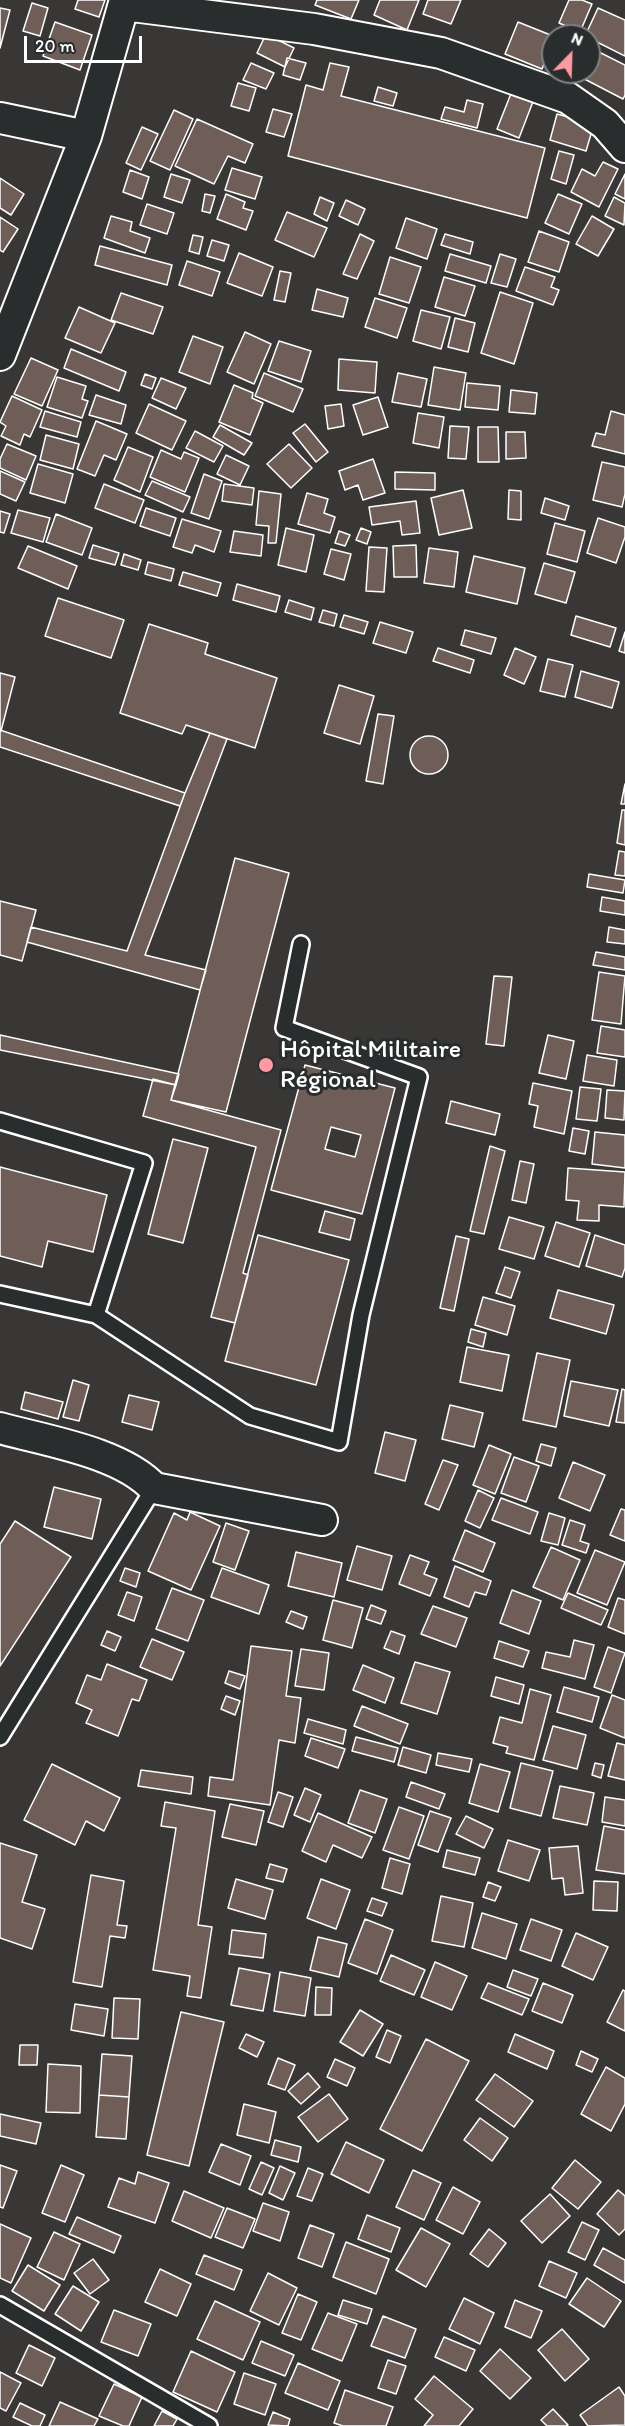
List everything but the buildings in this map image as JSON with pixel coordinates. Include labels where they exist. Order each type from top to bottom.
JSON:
[{"type":"street","points":[[0,355],[86,136],[125,2],[314,29],[441,53],[568,98],[605,124],[625,147]]},
{"type":"street","points":[[0,118],[86,136]]},
{"type":"street","points":[[0,1428],[104,1457],[142,1475],[154,1488],[322,1520]]},
{"type":"lane","points":[[0,1294],[96,1315],[250,1416],[339,1442],[361,1315],[419,1077],[284,1028],[301,944]]},
{"type":"lane","points":[[0,1121],[144,1163],[96,1315]]},
{"type":"lane","points":[[0,1737],[154,1488]]},
{"type":"lane","points":[[0,2306],[208,2426]]},
{"type":"place","name":"Hôpital Militaire Régional","points":[[266,1065]]}]
